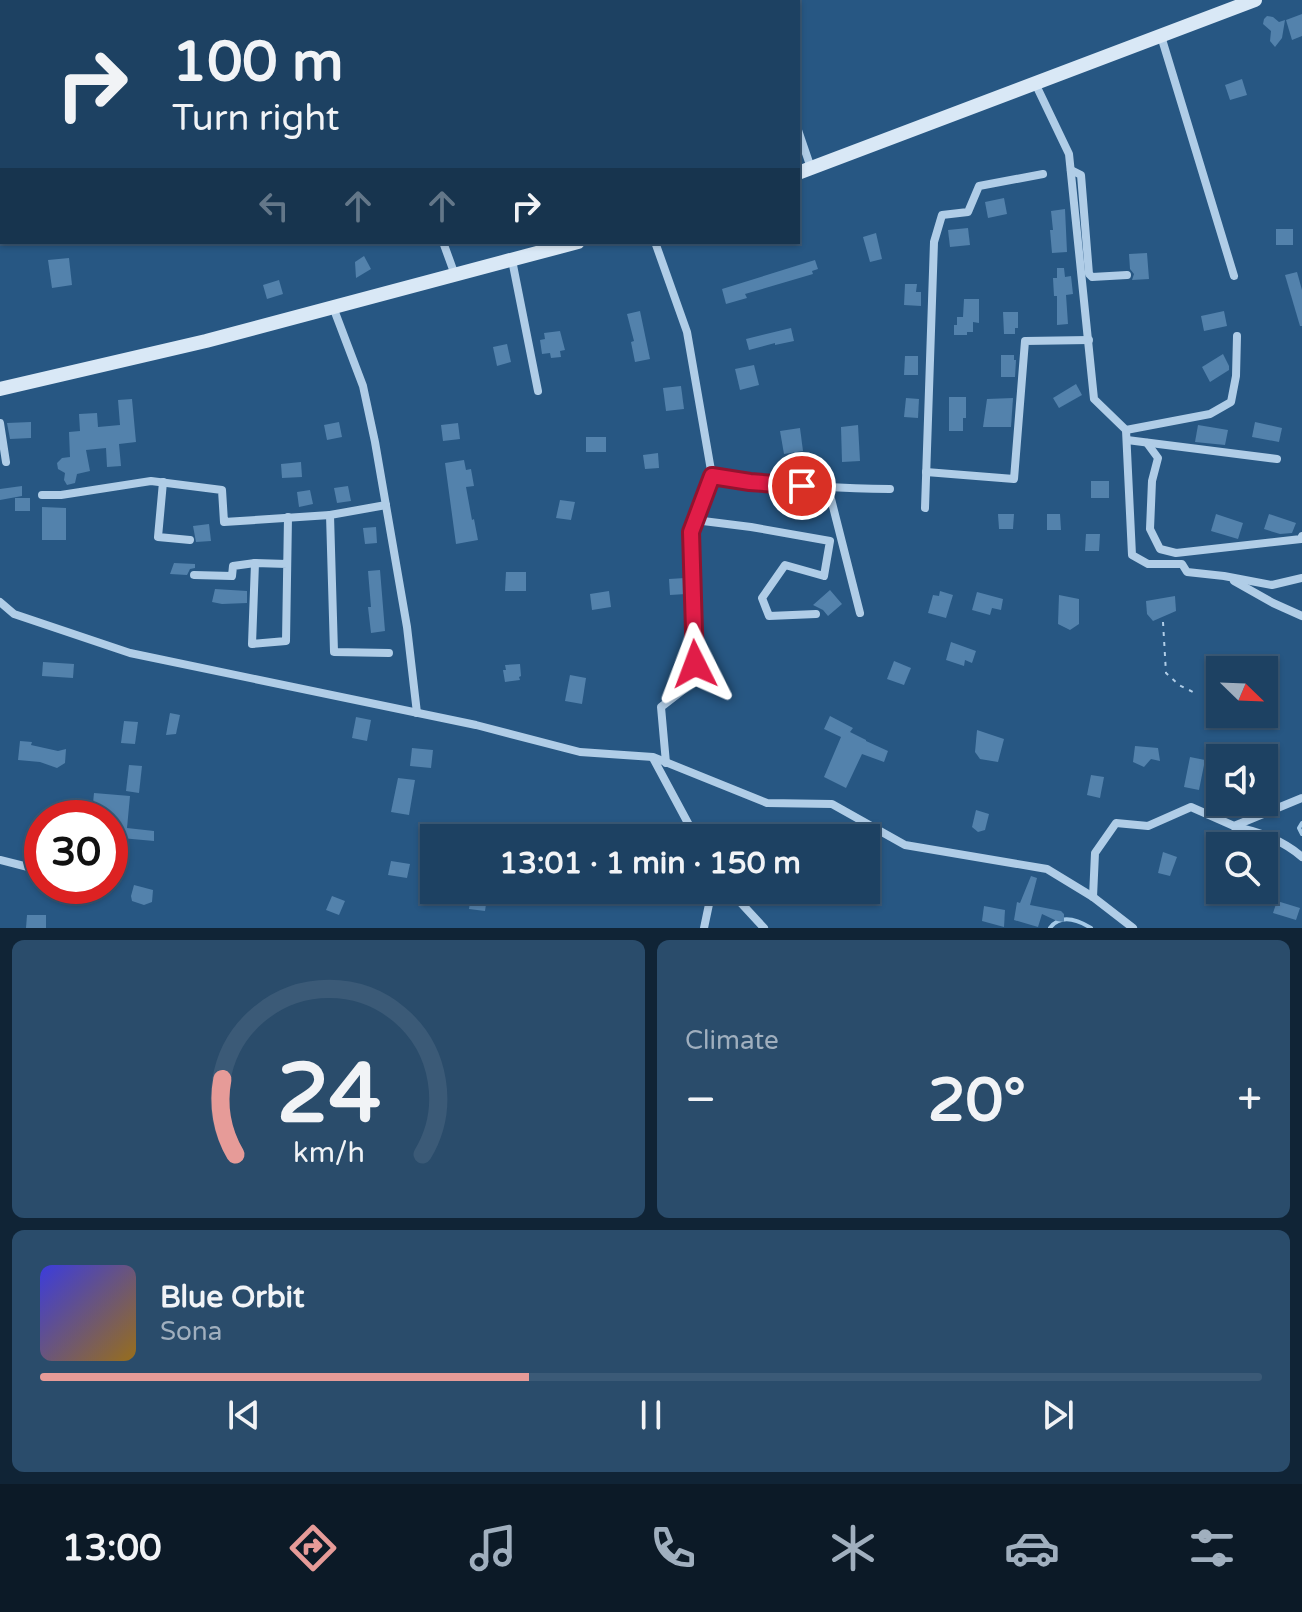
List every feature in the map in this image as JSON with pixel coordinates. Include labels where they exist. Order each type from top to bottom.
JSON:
[{"type":"main road","points":[[804,171],[1251,1]]},
{"type":"main road","points":[[0,389],[206,341],[512,260],[555,245]]},
{"type":"street","points":[[1161,36],[1234,276]]},
{"type":"street","points":[[1035,83],[1069,154],[1094,399],[1126,430],[1132,555],[1148,564],[1182,564],[1187,572],[1272,585],[1302,578]]},
{"type":"street","points":[[800,144],[804,171]]},
{"type":"street","points":[[1071,170],[1081,175],[1089,274],[1092,277],[1127,275]]},
{"type":"street","points":[[925,508],[934,242],[942,215],[968,212],[979,186],[1043,174]]},
{"type":"street","points":[[444,244],[455,275]]},
{"type":"street","points":[[656,244],[687,332],[712,476],[691,532],[695,664],[692,683],[661,707],[666,763]]},
{"type":"street","points":[[512,260],[538,391]]},
{"type":"street","points":[[333,307],[363,386],[407,627],[417,713]]},
{"type":"street","points":[[1126,430],[1210,414],[1231,402],[1236,376],[1237,336]]},
{"type":"street","points":[[926,472],[1014,479],[1025,341],[1089,340]]},
{"type":"street","points":[[0,423],[6,462]]},
{"type":"street","points":[[1127,440],[1277,459]]},
{"type":"street","points":[[1147,443],[1158,458],[1152,481],[1150,529],[1160,549],[1176,553],[1301,539],[1302,536]]},
{"type":"street","points":[[712,476],[750,482],[890,489]]},
{"type":"street","points":[[42,495],[61,495],[151,481],[222,490],[224,522],[330,515],[386,505]]},
{"type":"street","points":[[163,482],[158,537],[190,540]]},
{"type":"street","points":[[828,487],[860,613]]},
{"type":"street","points":[[330,515],[334,652],[389,653]]},
{"type":"street","points":[[255,563],[252,644],[286,641],[288,517]]},
{"type":"street","points":[[695,520],[830,541],[824,576],[785,565],[762,598],[769,616],[816,614]]},
{"type":"street","points":[[194,575],[232,576],[233,566],[287,564]]},
{"type":"street","points":[[1224,576],[1302,616]]},
{"type":"street","points":[[0,602],[14,614],[130,653],[476,725],[580,752],[653,757],[767,803],[832,804],[905,845],[1047,869],[1093,897],[1133,928]]},
{"type":"street","points":[[653,757],[689,824]]},
{"type":"street","points":[[1234,826],[1302,798]]},
{"type":"street","points":[[1093,897],[1095,853],[1116,823],[1148,826],[1191,807],[1251,830],[1294,850],[1302,857]]},
{"type":"street","points":[[0,860],[24,866]]},
{"type":"street","points":[[704,928],[709,904]]},
{"type":"street","points":[[742,904],[764,928]]},
{"type":"path","points":[[1163,622],[1166,673],[1193,692]]},
{"type":"building","points":[[1302,14],[1302,36],[1292,40],[1286,20]]},
{"type":"building","points":[[1267,16],[1279,22],[1285,20],[1282,38],[1275,47],[1270,41],[1271,31],[1263,24]]},
{"type":"building","points":[[1242,79],[1247,95],[1230,100],[1225,85]]},
{"type":"building","points":[[1004,198],[1007,214],[988,218],[985,202]]},
{"type":"building","points":[[1065,209],[1067,252],[1052,253],[1051,211]]},
{"type":"building","points":[[968,228],[970,245],[950,247],[948,230]]},
{"type":"building","points":[[1276,229],[1293,229],[1293,245],[1276,245]]},
{"type":"building","points":[[876,233],[882,259],[870,262],[863,237]]},
{"type":"building","points":[[1147,253],[1149,279],[1132,280],[1134,274],[1130,269],[1129,254]]},
{"type":"building","points":[[364,256],[371,269],[356,278],[355,262]]},
{"type":"building","points":[[69,258],[72,285],[52,288],[48,260]]},
{"type":"building","points":[[815,260],[818,269],[812,271],[813,274],[745,294],[747,298],[726,304],[722,289]]},
{"type":"building","points":[[1057,268],[1064,268],[1065,277],[1071,276],[1073,294],[1066,295],[1068,324],[1057,325],[1057,296],[1054,296],[1053,278],[1057,278]]},
{"type":"building","points":[[1297,272],[1302,290],[1302,326],[1285,275]]},
{"type":"building","points":[[279,280],[283,294],[267,299],[263,285]]},
{"type":"building","points":[[905,284],[917,284],[916,292],[921,292],[921,306],[904,305]]},
{"type":"building","points":[[964,299],[979,299],[979,323],[973,322],[973,332],[967,332],[967,335],[954,335],[957,317],[963,317]]},
{"type":"building","points":[[640,311],[650,359],[635,362],[631,342],[634,341],[627,314]]},
{"type":"building","points":[[1224,311],[1227,326],[1204,331],[1201,316]]},
{"type":"building","points":[[1003,312],[1018,312],[1015,334],[1004,334]]},
{"type":"building","points":[[791,328],[794,341],[749,350],[746,339]]},
{"type":"building","points":[[560,331],[565,350],[560,351],[561,357],[551,358],[550,353],[542,354],[540,340],[545,339],[544,333]]},
{"type":"building","points":[[507,344],[511,362],[497,366],[493,347]]},
{"type":"building","points":[[1223,354],[1229,370],[1210,382],[1202,367]]},
{"type":"building","points":[[1001,355],[1014,355],[1015,377],[1001,377]]},
{"type":"building","points":[[905,356],[918,356],[918,375],[904,375]]},
{"type":"building","points":[[754,365],[759,385],[740,390],[735,369]]},
{"type":"building","points":[[1076,384],[1082,395],[1059,408],[1053,398]]},
{"type":"building","points":[[681,386],[684,409],[666,411],[663,388]]},
{"type":"building","points":[[949,397],[966,397],[963,431],[949,431]]},
{"type":"building","points":[[906,398],[919,399],[918,418],[904,417]]},
{"type":"building","points":[[1013,398],[1011,427],[983,427],[987,399]]},
{"type":"building","points":[[132,399],[136,442],[119,444],[121,466],[107,467],[106,448],[86,450],[90,471],[77,474],[75,483],[67,485],[65,473],[58,469],[57,463],[62,458],[70,457],[69,432],[80,431],[79,414],[97,413],[98,427],[120,425],[118,400]]},
{"type":"building","points":[[31,422],[31,438],[10,439],[7,423]]},
{"type":"building","points":[[339,422],[342,437],[327,440],[324,425]]},
{"type":"building","points":[[1255,422],[1282,428],[1279,442],[1252,437]]},
{"type":"building","points":[[458,423],[460,439],[443,441],[441,425]]},
{"type":"building","points":[[858,425],[860,461],[842,462],[841,427]]},
{"type":"building","points":[[1198,425],[1228,430],[1225,445],[1195,442]]},
{"type":"building","points":[[800,428],[803,451],[784,454],[780,431]]},
{"type":"building","points":[[586,437],[606,437],[606,452],[586,452]]},
{"type":"building","points":[[658,453],[659,468],[645,469],[643,455]]},
{"type":"building","points":[[464,460],[466,470],[471,469],[474,486],[466,487],[478,540],[456,544],[445,463]]},
{"type":"building","points":[[301,462],[302,477],[282,478],[281,464]]},
{"type":"building","points":[[1091,481],[1109,481],[1109,498],[1091,498]]},
{"type":"building","points":[[22,486],[22,496],[0,500],[0,489]]},
{"type":"building","points":[[348,486],[351,501],[337,503],[334,488]]},
{"type":"building","points":[[310,490],[313,504],[299,507],[297,492]]},
{"type":"building","points":[[15,498],[30,498],[30,511],[15,511]]},
{"type":"building","points":[[560,500],[575,502],[571,520],[556,518]]},
{"type":"building","points":[[42,507],[66,508],[66,540],[42,540]]},
{"type":"building","points":[[998,514],[1014,514],[1013,529],[999,529]]},
{"type":"building","points":[[1047,514],[1060,514],[1061,530],[1047,530]]},
{"type":"building","points":[[1216,514],[1243,523],[1238,539],[1211,531]]},
{"type":"building","points":[[1269,514],[1296,523],[1292,533],[1280,534],[1264,529]]},
{"type":"building","points":[[209,524],[211,541],[196,542],[193,526]]},
{"type":"building","points":[[376,527],[377,543],[365,544],[363,528]]},
{"type":"building","points":[[1086,534],[1100,534],[1099,551],[1085,551]]},
{"type":"building","points":[[174,563],[195,564],[195,568],[190,569],[187,575],[170,574]]},
{"type":"building","points":[[380,570],[385,631],[371,633],[368,571]]},
{"type":"building","points":[[506,572],[526,572],[526,591],[505,591]]},
{"type":"building","points":[[685,578],[686,594],[670,595],[669,579]]},
{"type":"building","points":[[215,589],[247,591],[247,603],[212,602]]},
{"type":"building","points":[[830,590],[842,604],[828,616],[813,605]]},
{"type":"building","points":[[609,591],[611,607],[592,610],[590,594]]},
{"type":"building","points":[[940,591],[953,595],[946,618],[928,613],[933,595],[939,596]]},
{"type":"building","points":[[977,592],[1003,599],[1001,610],[992,608],[990,615],[972,610]]},
{"type":"building","points":[[1059,595],[1079,599],[1079,624],[1070,630],[1058,624]]},
{"type":"building","points":[[1175,596],[1176,611],[1153,621],[1147,614],[1146,601]]},
{"type":"building","points":[[951,642],[976,651],[972,663],[965,660],[964,666],[946,660]]},
{"type":"building","points":[[894,661],[911,668],[904,685],[887,679]]},
{"type":"building","points":[[43,662],[74,664],[73,678],[42,676]]},
{"type":"building","points":[[520,664],[520,680],[505,682],[505,665]]},
{"type":"building","points":[[570,675],[586,678],[582,704],[565,701]]},
{"type":"building","points":[[170,713],[180,715],[176,734],[166,735]]},
{"type":"building","points":[[830,716],[853,728],[850,732],[888,751],[884,762],[862,754],[846,788],[824,777],[841,737],[824,729]]},
{"type":"building","points":[[356,717],[371,720],[367,741],[352,738]]},
{"type":"building","points":[[124,721],[138,722],[135,744],[121,743]]},
{"type":"building","points":[[977,730],[1004,739],[998,762],[980,759],[975,752]]},
{"type":"building","points":[[20,741],[58,751],[66,749],[65,763],[57,768],[40,762],[18,760]]},
{"type":"building","points":[[1135,746],[1158,748],[1160,761],[1151,759],[1144,767],[1133,762]]},
{"type":"building","points":[[412,748],[433,750],[431,768],[410,766]]},
{"type":"building","points":[[1190,757],[1205,760],[1199,790],[1184,787]]},
{"type":"building","points":[[129,765],[142,766],[139,793],[126,791]]},
{"type":"building","points":[[1091,775],[1104,777],[1100,798],[1087,795]]},
{"type":"building","points":[[398,778],[415,780],[409,815],[391,812]]},
{"type":"building","points":[[94,793],[130,796],[128,817],[128,800],[93,800]]},
{"type":"building","points":[[976,810],[989,814],[985,830],[978,832],[972,827]]},
{"type":"building","points":[[128,828],[154,831],[154,841],[128,839]]},
{"type":"building","points":[[1163,852],[1177,857],[1170,876],[1158,873]]},
{"type":"building","points":[[391,861],[410,864],[407,878],[388,875]]},
{"type":"building","points":[[1031,876],[1037,878],[1030,905],[1061,911],[1064,922],[1042,914],[1038,927],[1014,920],[1017,902],[1020,903]]},
{"type":"building","points":[[134,885],[153,890],[152,902],[144,905],[132,901]]},
{"type":"building","points":[[332,896],[345,901],[339,915],[326,910]]},
{"type":"building","points":[[1278,901],[1300,908],[1296,920],[1273,913]]},
{"type":"building","points":[[470,904],[486,904],[485,911],[469,909]]},
{"type":"building","points":[[984,906],[1005,910],[1004,927],[982,921]]},
{"type":"building","points":[[27,915],[46,915],[46,928],[26,928]]},
{"type":"waterway","points":[[1302,823],[1299,828],[1302,834]]},
{"type":"waterway","points":[[1050,928],[1064,919],[1091,928]]},
{"type":"route","points":[[695,664],[691,532],[712,476],[802,486]]}]
